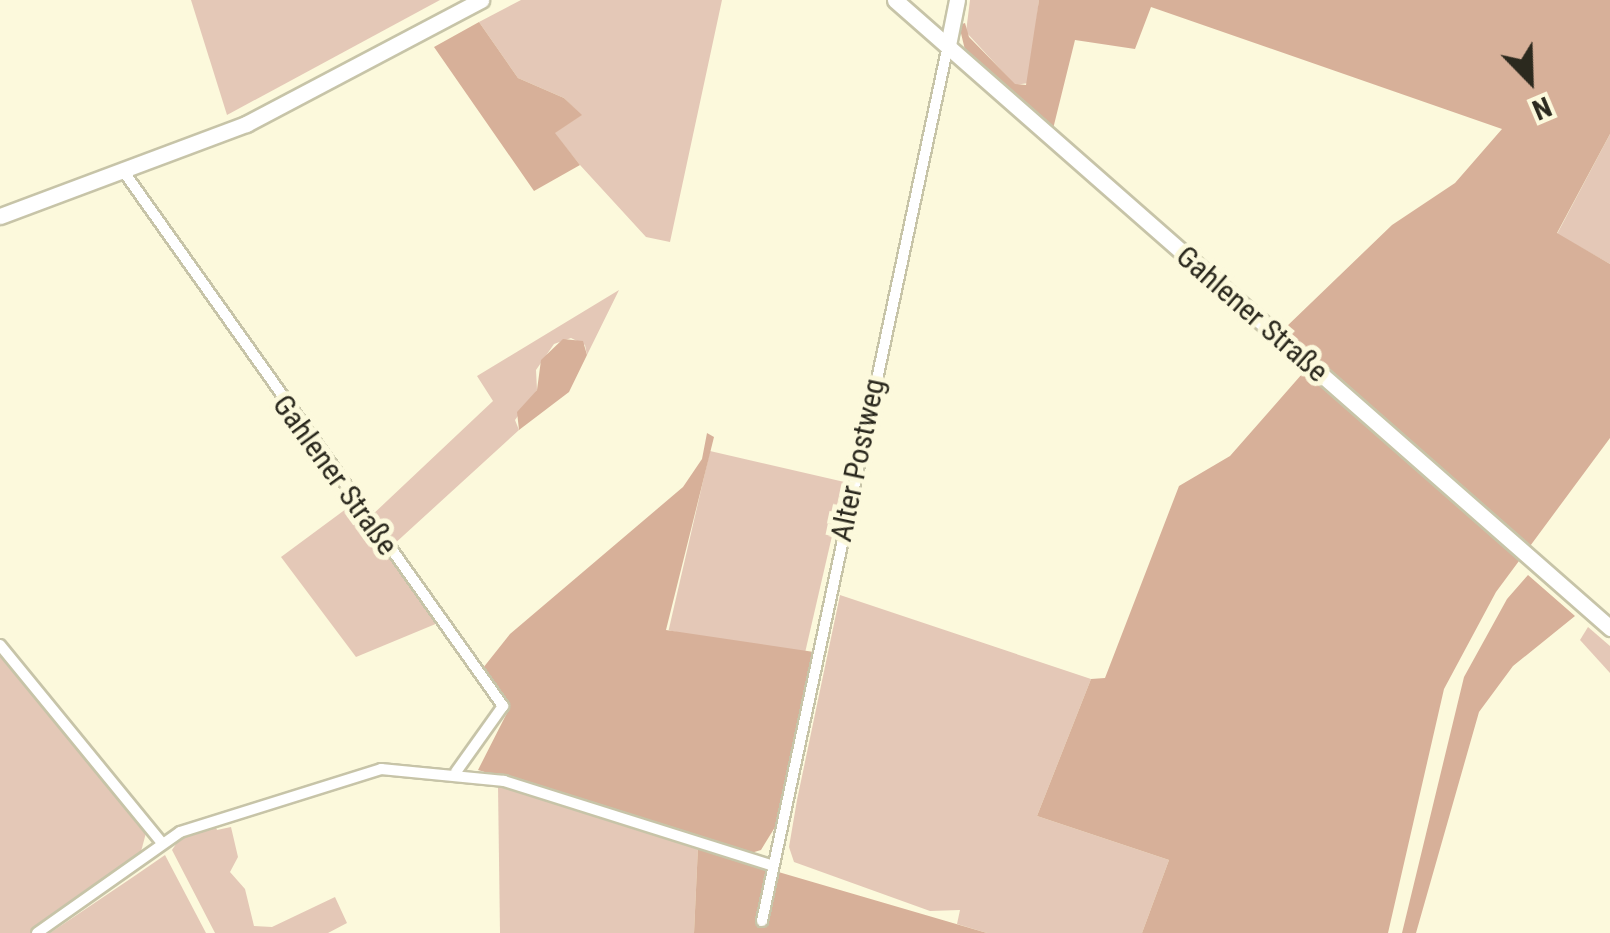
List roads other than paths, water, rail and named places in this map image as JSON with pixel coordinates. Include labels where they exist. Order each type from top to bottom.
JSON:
[{"type":"main road","points":[[0,216],[246,124],[481,0]]},
{"type":"main road","name":"Gahlener Straße","points":[[894,0],[1610,628]]},
{"type":"main road","name":"Alter Postweg","points":[[948,46],[957,0]]},
{"type":"street","name":"Alter Postweg","points":[[762,922],[948,46]]},
{"type":"street","name":"Gahlener Straße","points":[[124,172],[503,706],[456,772]]},
{"type":"street","points":[[0,645],[160,842]]},
{"type":"street","points":[[37,933],[142,864],[160,842],[362,772],[456,772],[504,781],[772,866]]}]
